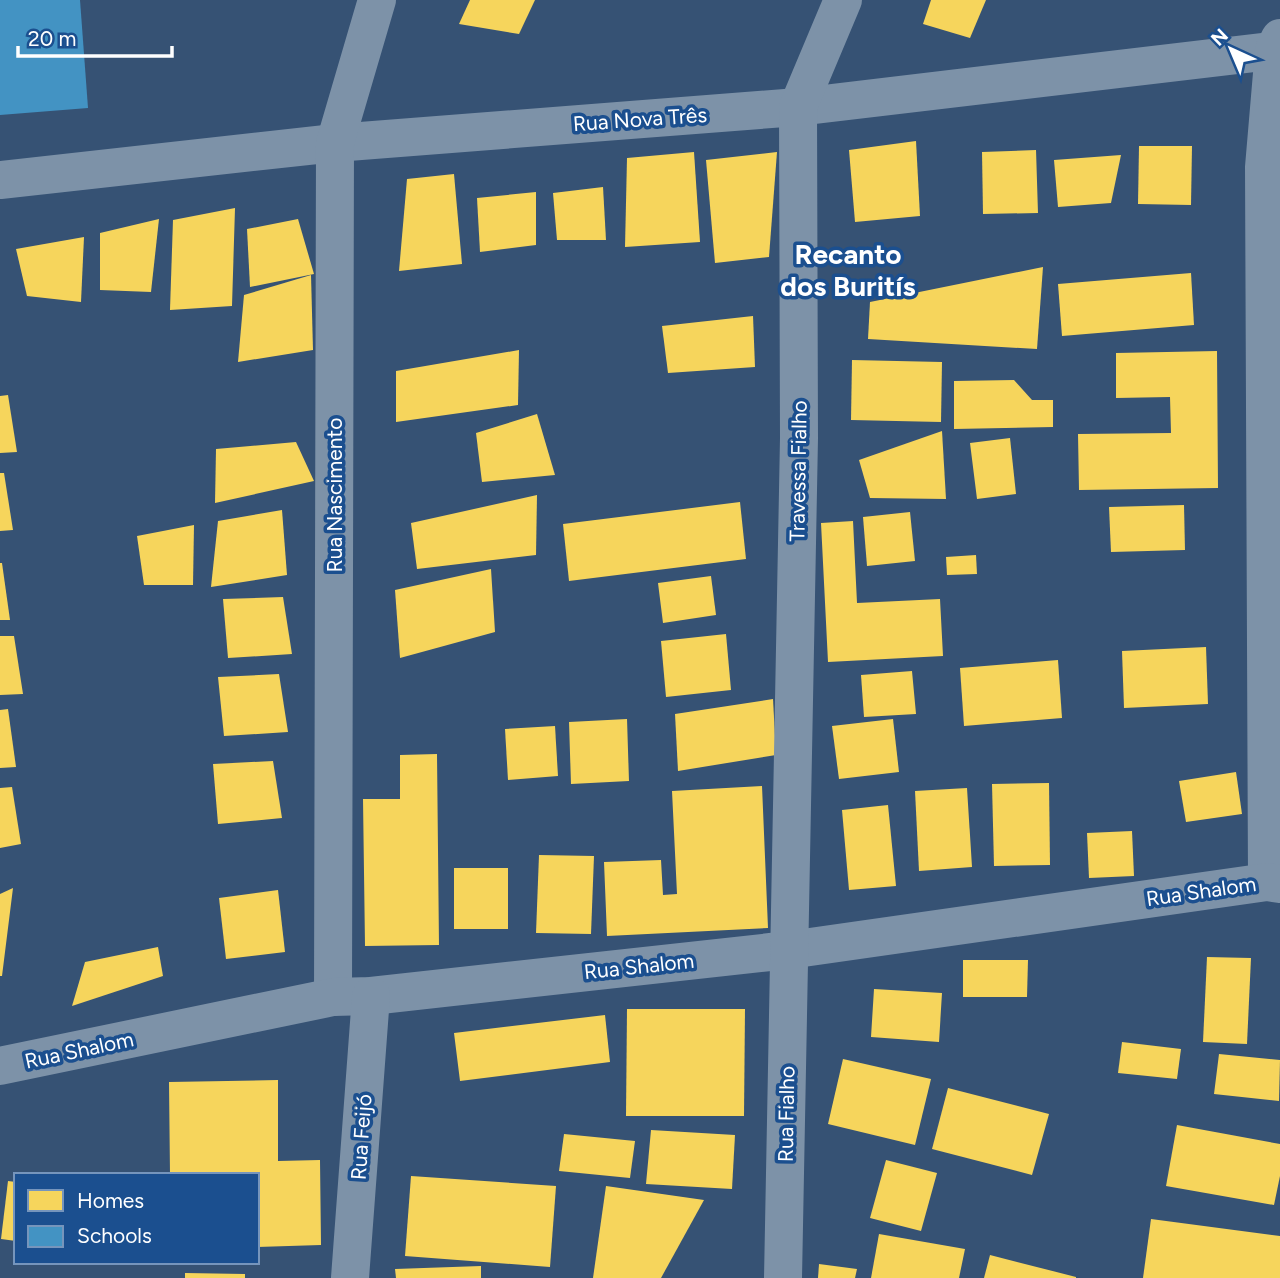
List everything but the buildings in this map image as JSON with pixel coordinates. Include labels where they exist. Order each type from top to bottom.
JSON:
[{"type":"street","name":"Rua Nascimento","points":[[333,997],[335,143],[377,0]]},
{"type":"street","name":"Travessa Fialho","points":[[789,950],[799,424],[798,107],[842,0]]},
{"type":"street","name":"Rua Nova Três","points":[[0,180],[335,143],[798,107],[1278,46]]},
{"type":"street","points":[[1273,883],[1265,167],[1278,46]]},
{"type":"street","name":"Rua Shalom","points":[[0,1066],[333,997],[371,996],[789,950],[1273,883]]},
{"type":"street","name":"Rua Fialho","points":[[783,1278],[789,950]]},
{"type":"street","name":"Rua Feijó","points":[[350,1278],[371,996]]},
{"type":"district","name":"Recanto dos Buritís","points":[[848,270]]}]
